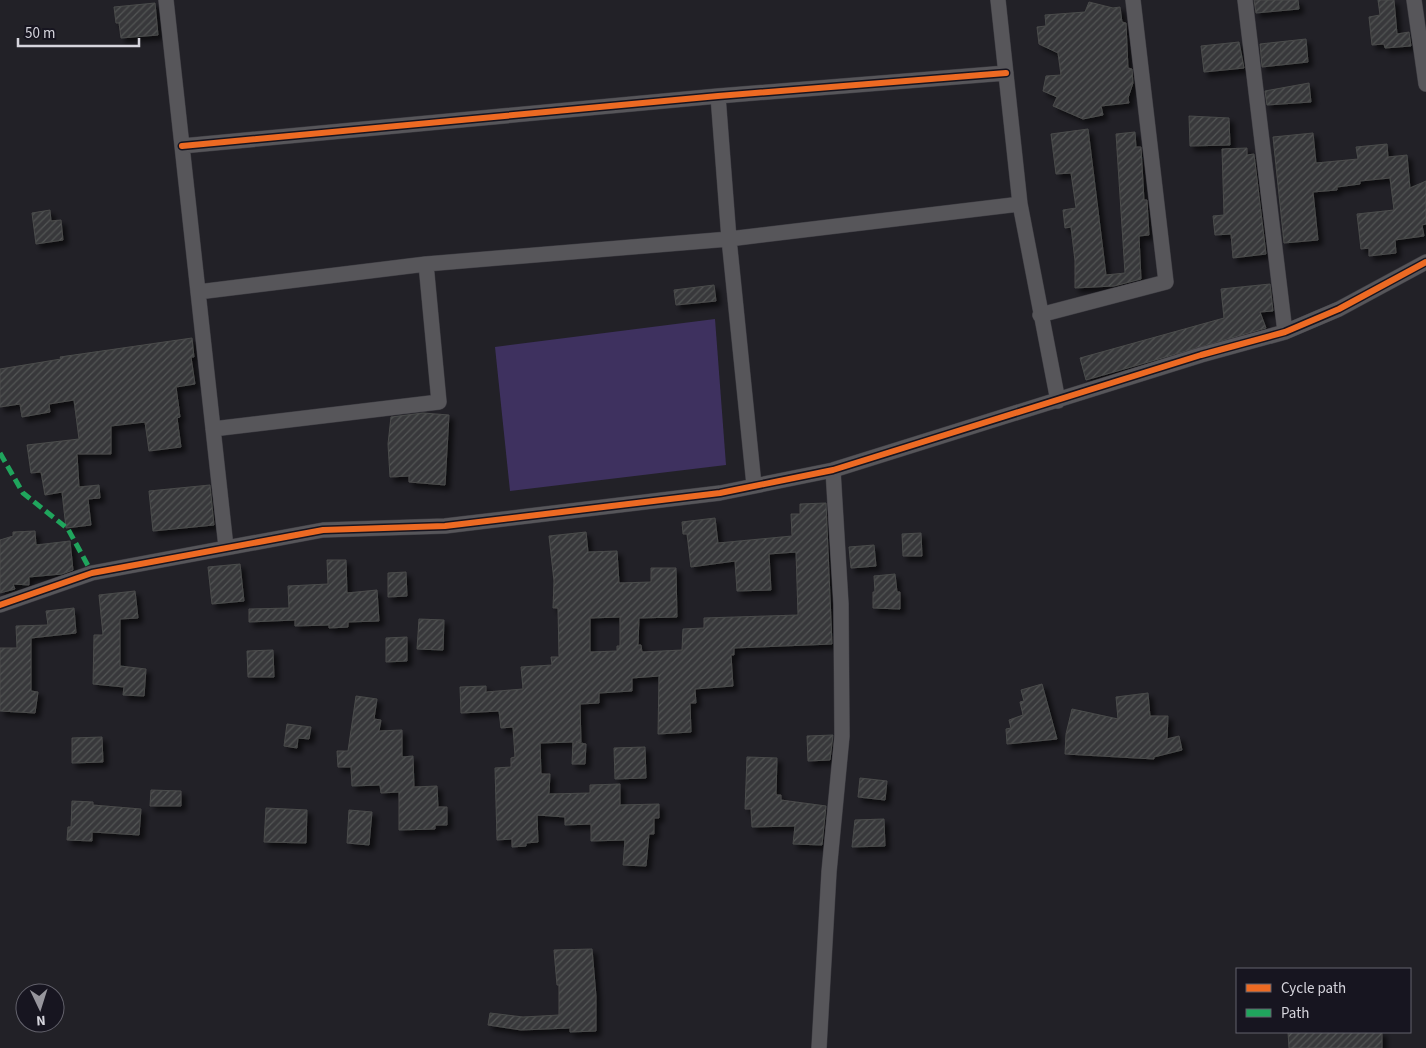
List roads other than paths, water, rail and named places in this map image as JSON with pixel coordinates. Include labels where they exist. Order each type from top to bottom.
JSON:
[{"type":"street","points":[[166,0],[226,547]]},
{"type":"street","points":[[998,0],[1020,204],[1058,401]]},
{"type":"street","points":[[1040,315],[1166,282],[1133,0]]},
{"type":"street","points":[[1244,0],[1285,332]]},
{"type":"street","points":[[1414,0],[1426,84]]},
{"type":"street","points":[[182,146],[718,96],[1006,73]]},
{"type":"street","points":[[718,96],[729,239],[754,485]]},
{"type":"street","points":[[198,292],[426,264],[729,239],[1020,204]]},
{"type":"street","points":[[0,605],[92,573],[323,530],[445,526],[720,493],[833,470],[1201,355],[1285,332],[1339,309],[1426,262]]},
{"type":"street","points":[[213,429],[439,402],[426,264]]},
{"type":"street","points":[[819,1048],[829,872],[842,736],[841,604],[833,470]]}]
